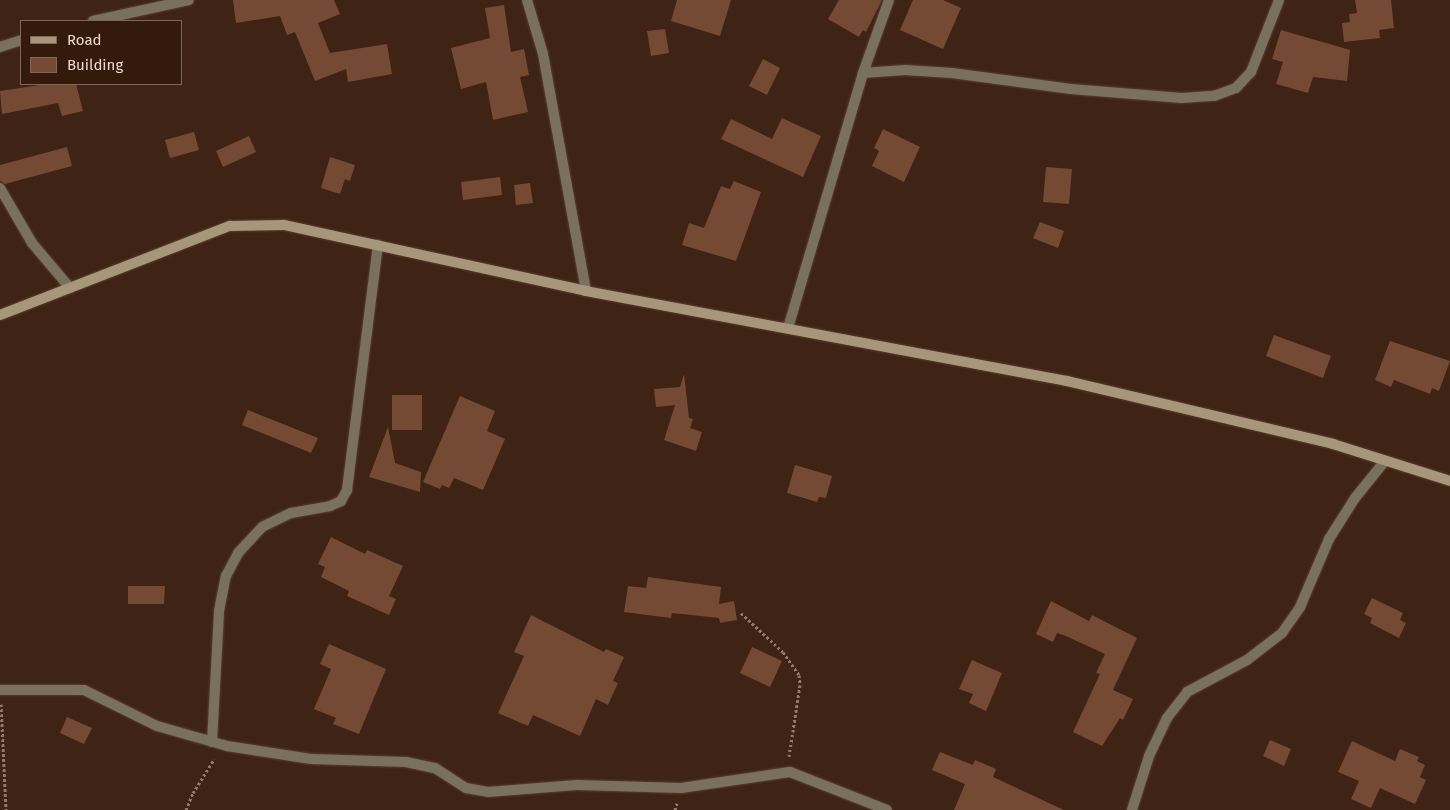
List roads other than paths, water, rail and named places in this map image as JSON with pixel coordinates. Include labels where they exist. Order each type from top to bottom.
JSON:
[{"type":"main road","points":[[0,315],[230,226],[284,225],[586,290],[1067,381],[1333,444],[1450,481]]},
{"type":"street","points":[[98,20],[189,0]]},
{"type":"street","points":[[528,0],[543,54],[586,290]]},
{"type":"street","points":[[788,328],[863,73],[888,0]]},
{"type":"street","points":[[863,73],[905,70],[952,73],[1071,89],[1182,98],[1214,96],[1236,88],[1251,72],[1279,0]]},
{"type":"street","points":[[0,47],[20,40]]},
{"type":"street","points":[[0,188],[32,243],[70,288]]},
{"type":"street","points":[[212,742],[220,611],[226,576],[238,553],[262,527],[291,513],[330,506],[341,501],[347,490],[378,245]]},
{"type":"street","points":[[1132,810],[1149,756],[1167,718],[1187,692],[1247,660],[1282,633],[1300,607],[1329,539],[1354,498],[1385,461]]},
{"type":"street","points":[[0,690],[84,690],[157,726],[227,746],[311,760],[406,762],[435,768],[466,788],[488,792],[577,785],[681,788],[790,772],[887,810]]}]
